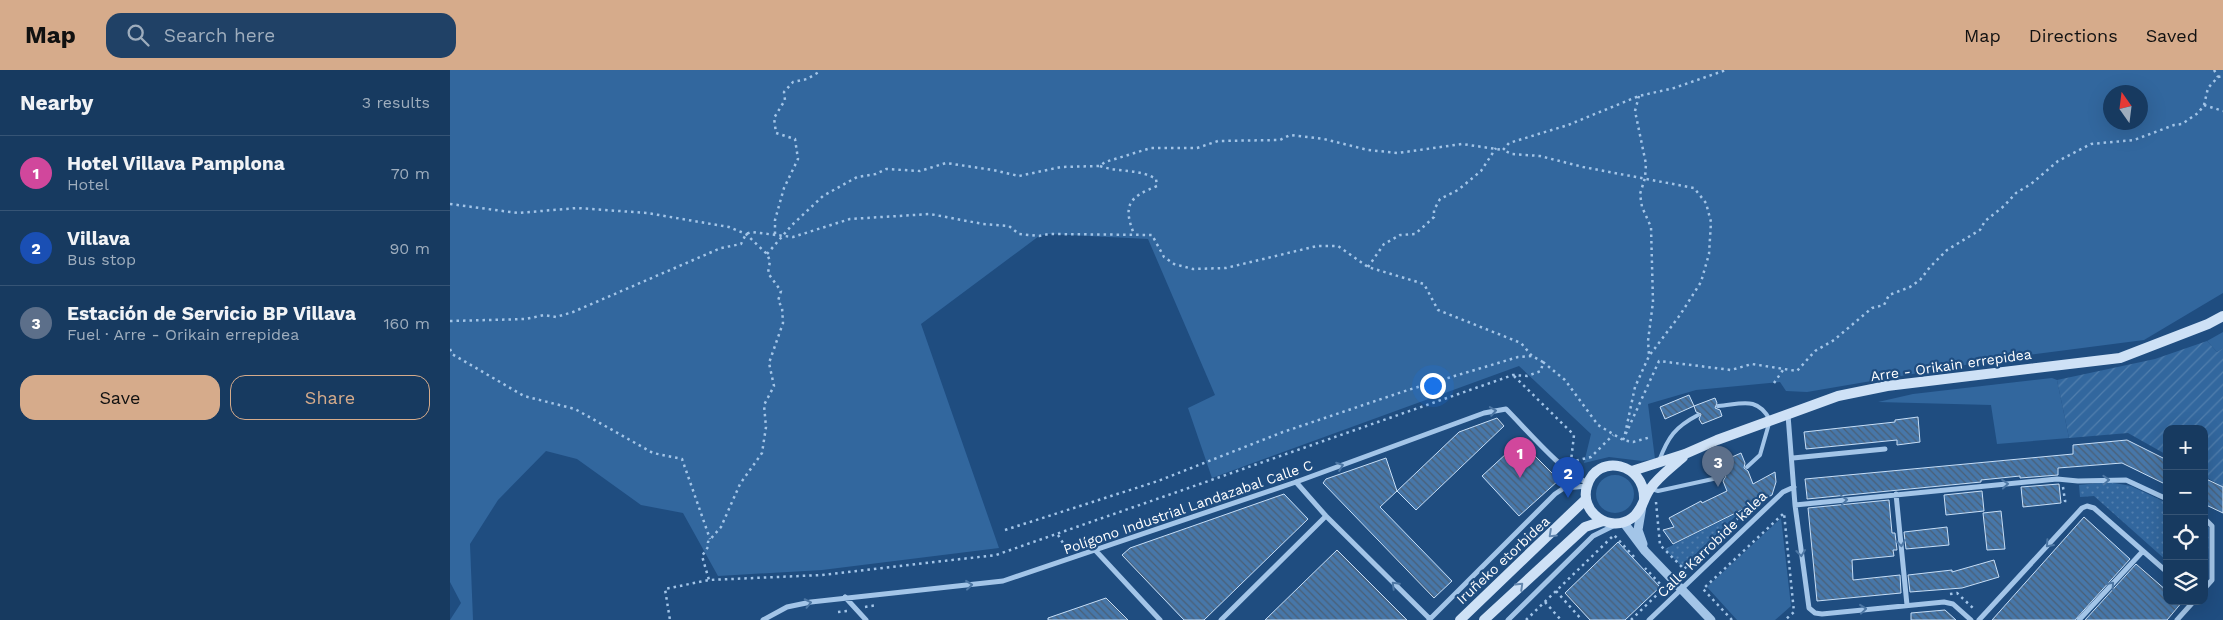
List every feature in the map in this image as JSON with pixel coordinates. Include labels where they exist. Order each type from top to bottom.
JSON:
[{"type":"main road","name":"Arre - Orikain errepidea","points":[[1632,471],[1658,464],[1770,420],[1838,396],[1887,386],[2120,358],[2208,324],[2223,316]]},
{"type":"main road","points":[[1484,620],[1585,527],[1603,522],[1621,523],[1632,519],[1650,488],[1685,454]]},
{"type":"main road","points":[[1603,522],[1594,515],[1586,499],[1588,484],[1596,473],[1605,467],[1618,466],[1632,471],[1642,484],[1643,503]]},
{"type":"main road","name":"Iruñeko etorbidea","points":[[1460,620],[1586,499]]},
{"type":"street","name":"Polígono Industrial Landazabal Calle C","points":[[763,620],[787,608],[811,602],[844,597],[1003,582],[1296,482],[1484,413],[1506,409],[1575,478],[1588,484]]},
{"type":"street","points":[[1788,414],[1793,458],[1795,505],[1806,602],[1809,608],[1815,613],[1822,614],[1944,602],[1953,604],[1971,620]]},
{"type":"street","points":[[1793,458],[1884,449]]},
{"type":"street","points":[[1795,505],[2057,479],[2078,481],[2126,480],[2163,497]]},
{"type":"street","points":[[1296,482],[1326,516],[1430,619],[1555,494],[1564,488],[1588,484]]},
{"type":"street","name":"Calle Karrobide kalea","points":[[1648,620],[1783,492],[1794,487]]},
{"type":"street","points":[[1896,494],[1907,605]]},
{"type":"street","points":[[1643,503],[1638,530],[1645,551]]},
{"type":"street","points":[[1979,620],[2082,508],[2087,506],[2094,508],[2163,568]]},
{"type":"street","points":[[1220,620],[1326,516]]},
{"type":"street","points":[[2208,522],[2212,526],[2212,580],[2208,584]]},
{"type":"street","points":[[1508,620],[1593,536],[1621,523],[1711,620]]},
{"type":"street","points":[[1096,551],[1160,620]]},
{"type":"street","points":[[2080,620],[2143,551]]},
{"type":"street","points":[[844,597],[866,620]]},
{"type":"street","points":[[2177,620],[2190,605]]},
{"type":"lane","points":[[1718,406],[1752,402],[1764,408],[1770,420],[1760,455],[1747,467]]},
{"type":"lane","points":[[1658,464],[1670,436],[1682,423],[1698,415]]},
{"type":"lane","points":[[1650,488],[1658,491],[1722,477]]},
{"type":"path","points":[[1503,150],[1509,143],[1568,125],[1638,96],[1682,85],[1726,70]]},
{"type":"path","points":[[2214,70],[2218,76]]},
{"type":"path","points":[[775,234],[775,220],[784,188],[798,159],[795,139],[776,133],[774,118],[785,100],[784,92],[793,82],[807,79],[820,72]]},
{"type":"path","points":[[2218,76],[2223,76]]},
{"type":"path","points":[[1623,440],[1659,361],[1731,370],[1752,364],[1797,371],[1815,351],[1834,340],[1872,308],[1884,305],[1889,294],[1915,283],[1947,250],[1980,230],[1985,221],[2004,206],[2016,193],[2031,184],[2058,161],[2092,144],[2134,140],[2174,124],[2182,124],[2198,113],[2204,105],[2208,88],[2218,76]]},
{"type":"path","points":[[1638,96],[1635,111],[1646,164],[1645,178],[1640,194],[1642,207],[1651,227],[1654,302],[1648,341],[1649,356]]},
{"type":"path","points":[[2204,105],[2223,111]]},
{"type":"path","points":[[1100,166],[1105,162],[1151,148],[1197,148],[1218,141],[1280,140],[1290,135],[1324,139],[1368,150],[1398,153],[1462,144],[1496,148],[1512,154],[1540,156],[1583,167],[1694,188],[1706,203],[1710,222],[1709,254],[1701,282],[1680,315],[1649,356],[1635,387],[1623,440]]},
{"type":"path","points":[[1368,266],[1384,244],[1400,235],[1415,234],[1434,217],[1434,210],[1440,199],[1458,190],[1481,171],[1496,148]]},
{"type":"path","points":[[767,254],[783,235],[823,196],[857,177],[876,174],[886,169],[920,171],[946,163],[1019,176],[1061,167],[1100,166],[1110,170],[1147,173],[1156,179],[1157,186],[1135,196],[1129,206],[1129,221],[1134,234]]},
{"type":"path","points":[[450,204],[518,213],[577,208],[646,213],[729,227],[746,234],[767,254],[770,261],[768,273],[781,291],[778,301],[782,307],[783,323],[770,363],[774,386],[764,405],[766,427],[762,453],[740,484],[721,526],[702,556],[709,580]]},
{"type":"path","points":[[450,321],[556,317],[573,312],[721,248],[741,244],[746,234],[750,232],[793,237],[850,219],[930,214],[983,224],[1008,226],[1019,234],[1039,236],[1049,234],[1152,234],[1164,257],[1174,264],[1193,269],[1226,268],[1318,246],[1338,246],[1368,266],[1424,284],[1438,310],[1520,343],[1532,356],[1543,362],[1565,380],[1598,426],[1623,440],[1633,442],[1651,437]]},
{"type":"path","points":[[450,349],[452,354],[524,396],[575,410],[653,453],[682,459],[711,540]]},
{"type":"path","points":[[1005,530],[1158,482],[1283,432],[1408,390],[1518,357],[1532,356]]},
{"type":"path","points":[[670,620],[665,589],[709,580],[822,574],[996,555],[1213,482],[1513,375],[1527,376],[1541,371],[1543,362]]},
{"type":"path","points":[[1774,383],[1783,369]]},
{"type":"path","points":[[1513,375],[1574,435],[1571,461],[1592,457],[1613,435]]},
{"type":"path","points":[[2063,484],[2065,501],[2070,500]]},
{"type":"path","points":[[1656,502],[1660,546],[1684,569],[1749,508],[1764,500]]},
{"type":"path","points":[[1732,620],[1703,589],[1784,514],[1794,612],[1785,620]]},
{"type":"path","points":[[1526,620],[1614,535],[1664,588],[1630,620]]},
{"type":"path","points":[[1556,592],[1582,620]]},
{"type":"path","points":[[1948,594],[1957,593],[1975,610],[1979,606]]},
{"type":"path","points":[[1544,602],[1561,620]]},
{"type":"shaded area","points":[[450,70],[2223,70],[2223,293],[2144,340],[2006,358],[1807,392],[1786,391],[1780,382],[1696,390],[1648,404],[1655,459],[1642,461],[1609,457],[1584,463],[1591,434],[1519,366],[1212,478],[1188,408],[1215,395],[1148,239],[1049,234],[1039,236],[921,324],[999,548],[822,570],[718,576],[683,513],[641,505],[577,459],[546,451],[498,500],[470,544],[473,620],[450,620],[461,603],[450,582]]},
{"type":"shaded area","points":[[2223,332],[2223,348],[2217,352],[2207,341]]},
{"type":"shaded area","points":[[2207,341],[2217,352],[2223,348],[2223,487],[2208,478],[2208,425],[2163,425],[2163,453],[2128,433],[2069,438],[2057,380],[2155,359]]},
{"type":"shaded area","points":[[2052,378],[2057,380],[2069,438],[1997,444],[1991,405],[1878,402],[1913,394]]},
{"type":"shaded area","points":[[1615,475],[1628,481],[1634,494],[1628,507],[1615,513],[1602,507],[1596,494],[1602,481]]},
{"type":"shaded area","points":[[2109,482],[2131,486],[2163,501],[2163,557],[2094,496],[2080,497],[2079,485]]},
{"type":"shaded area","points":[[1741,511],[1682,567],[1665,549]]},
{"type":"shaded area","points":[[1781,518],[1791,606],[1775,620],[1737,620],[1707,587]]},
{"type":"shaded area","points":[[2208,527],[2209,528],[2208,573]]},
{"type":"building","points":[[1689,395],[1694,406],[1665,419],[1660,407]]},
{"type":"building","points":[[1715,398],[1717,403],[1715,408],[1720,410],[1722,416],[1702,424],[1699,419],[1701,414],[1696,412],[1694,406]]},
{"type":"building","points":[[1918,417],[1920,442],[1897,445],[1897,440],[1806,449],[1804,432],[1895,422],[1895,420]]},
{"type":"building","points":[[1497,418],[1504,426],[1416,510],[1397,491],[1459,432]]},
{"type":"building","points":[[2127,440],[2163,458],[2163,483],[2122,463],[2058,468],[2058,475],[2020,478],[2020,476],[1981,480],[1981,482],[1807,499],[1805,479],[2073,454],[2073,445]]},
{"type":"building","points":[[1520,441],[1559,480],[1519,516],[1482,476]]},
{"type":"building","points":[[1741,453],[1745,463],[1744,468],[1748,471],[1753,484],[1775,472],[1776,482],[1772,495],[1673,544],[1663,530],[1674,527],[1669,518],[1701,501],[1702,503],[1727,491],[1723,481],[1726,476],[1720,474],[1716,464]]},
{"type":"building","points":[[1386,458],[1397,491],[1380,507],[1452,581],[1434,598],[1323,483],[1326,479]]},
{"type":"building","points":[[2208,480],[2223,487],[2223,513],[2208,506]]},
{"type":"building","points":[[2059,484],[2061,503],[2023,507],[2021,487]]},
{"type":"building","points":[[1982,491],[1984,511],[1946,515],[1944,495]]},
{"type":"building","points":[[1284,494],[1308,519],[1204,620],[1184,620],[1122,555],[1130,548]]},
{"type":"building","points":[[1889,500],[1892,533],[1895,533],[1897,550],[1893,550],[1894,556],[1852,560],[1853,580],[1900,575],[1901,593],[1817,601],[1808,508]]},
{"type":"building","points":[[2001,511],[2005,549],[1987,550],[1983,513]]},
{"type":"building","points":[[2084,517],[2130,559],[2075,620],[1992,620]]},
{"type":"building","points":[[1947,527],[1949,545],[1906,549],[1904,532]]},
{"type":"building","points":[[1618,542],[1660,587],[1625,620],[1590,620],[1565,593]]},
{"type":"building","points":[[1337,550],[1407,620],[1265,620]]},
{"type":"building","points":[[1994,560],[1999,577],[1962,588],[1910,592],[1908,575],[1952,570],[1952,572]]},
{"type":"building","points":[[2136,564],[2163,588],[2163,605],[2180,605],[2167,620],[2085,620]]},
{"type":"building","points":[[1106,598],[1128,620],[1048,620],[1048,618]]},
{"type":"building","points":[[1945,610],[1956,620],[1911,620],[1911,613]]},
{"type":"place","name":"Hotel Villava Pamplona","points":[[1520,478]]},
{"type":"place","name":"Estación de Servicio BP Villava","points":[[1718,487]]},
{"type":"place","name":"Villava","points":[[1568,498]]}]
